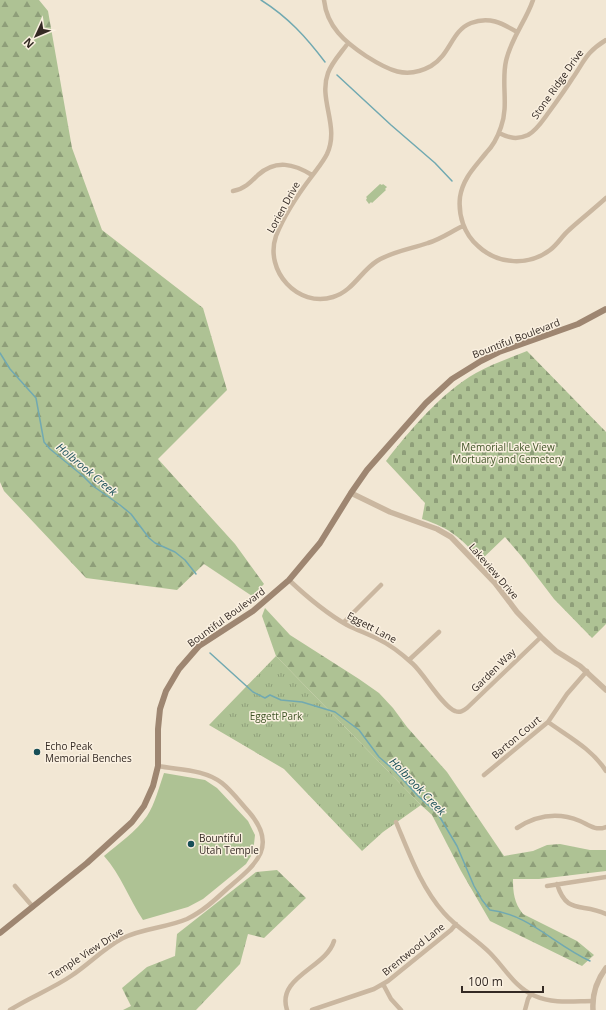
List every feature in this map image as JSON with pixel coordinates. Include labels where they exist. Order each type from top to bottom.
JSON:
[{"type":"main road","name":"Bountiful Boulevard","points":[[0,933],[105,848],[132,822],[144,806],[158,766],[158,729],[160,710],[166,691],[179,668],[199,646],[253,611],[289,580],[322,540],[367,470],[433,395],[452,379],[491,356],[572,326],[606,309]]},
{"type":"street","points":[[324,0],[327,14],[339,35],[348,43],[386,68],[397,72],[408,73],[420,71],[437,62],[445,54],[460,30],[471,23],[481,20],[491,20],[500,22],[517,32]]},
{"type":"street","points":[[533,0],[527,15],[510,47],[506,62],[504,82],[506,108],[504,120],[499,133],[487,152],[469,172],[462,186],[460,214],[463,226],[473,242],[489,254],[505,260],[525,261],[540,256],[552,248],[568,231],[606,198]]},
{"type":"street","name":"Stone Ridge Drive","points":[[499,133],[510,138],[514,138],[524,136],[533,131],[573,78],[587,55],[606,40]]},
{"type":"street","name":"Lorien Drive","points":[[348,43],[337,57],[328,74],[325,88],[332,123],[331,141],[324,159],[312,175],[276,235],[274,261],[281,277],[294,290],[312,298],[324,299],[340,294],[351,287],[369,267],[382,258],[429,243],[463,226]]},
{"type":"street","points":[[233,192],[244,188],[263,172],[278,165],[284,164],[295,166],[312,175]]},
{"type":"street","name":"Lakeview Drive","points":[[351,493],[390,512],[437,529],[451,537],[495,583],[517,612],[541,637],[556,651],[587,671],[606,690]]},
{"type":"street","name":"Eggett Lane","points":[[289,580],[312,600],[344,622],[385,643],[409,660],[448,706],[457,712]]},
{"type":"street","points":[[344,622],[382,585]]},
{"type":"street","points":[[409,660],[439,632]]},
{"type":"street","name":"Garden Way","points":[[457,712],[466,708],[541,637]]},
{"type":"street","name":"Barton Court","points":[[484,775],[548,722],[567,694],[587,671]]},
{"type":"street","points":[[548,722],[582,745],[604,764],[606,771]]},
{"type":"street","name":"Temple View Drive","points":[[10,1010],[22,1002],[69,978],[121,939],[144,930],[177,923],[193,916],[209,905],[249,870],[258,858],[263,841],[259,827],[253,817],[226,786],[206,774],[158,766]]},
{"type":"street","points":[[517,828],[534,819],[550,816],[562,816],[574,819],[597,829],[606,827]]},
{"type":"street","points":[[396,822],[424,886],[444,913],[489,952],[516,983],[530,994],[552,1001],[593,1001]]},
{"type":"street","points":[[547,886],[606,877]]},
{"type":"street","points":[[557,884],[561,896],[569,904],[575,907],[590,908],[606,914]]},
{"type":"street","points":[[15,886],[33,907]]},
{"type":"street","name":"Brentwood Lane","points":[[312,1010],[383,984],[398,974],[451,930],[456,924]]},
{"type":"street","points":[[287,1010],[285,997],[288,989],[295,981],[326,956],[334,941]]},
{"type":"street","points":[[593,1010],[595,987],[606,968]]},
{"type":"street","points":[[383,984],[391,999],[401,1010]]},
{"type":"street","points":[[525,1010],[530,994]]},
{"type":"green space","points":[[0,0],[39,0],[48,11],[72,148],[102,230],[203,308],[227,390],[158,459],[235,544],[264,584],[252,596],[204,564],[177,590],[86,578],[4,491],[0,482]]},
{"type":"green space","points":[[380,184],[387,187],[385,189],[386,190],[369,204],[366,197]]},
{"type":"green space","name":"Memorial Lake View Mortuary and Cemetery","points":[[527,351],[606,432],[606,624],[592,638],[554,599],[505,537],[481,560],[467,545],[448,530],[422,519],[425,503],[386,461],[427,412],[451,390],[476,373]]},
{"type":"green space","points":[[265,608],[290,635],[379,693],[447,772],[504,856],[533,851],[547,845],[560,844],[590,850],[606,850],[606,871],[539,879],[513,879],[515,897],[523,914],[577,941],[594,955],[582,966],[490,921],[461,871],[432,815],[276,656],[262,616]]},
{"type":"green space","name":"Eggett Park","points":[[276,656],[421,805],[383,832],[362,851],[284,769],[209,725]]},
{"type":"green space","points":[[164,773],[205,780],[217,788],[248,821],[255,835],[254,844],[251,856],[246,864],[203,899],[188,907],[143,920],[120,879],[104,856],[143,822],[155,801]]},
{"type":"green space","points":[[277,870],[306,898],[264,938],[248,934],[240,964],[196,1010],[123,1010],[131,1006],[122,988],[147,967],[175,956],[177,934],[256,872]]},
{"type":"waterway","points":[[261,0],[280,13],[296,28],[325,62]]},
{"type":"waterway","points":[[337,75],[435,163],[452,181]]},
{"type":"waterway","name":"Holbrook Creek","points":[[0,353],[10,369],[36,398],[44,442],[50,449],[93,486],[131,514],[149,538],[155,543],[175,552],[185,560],[196,574]]},
{"type":"waterway","name":"Holbrook Creek","points":[[210,653],[253,692],[265,698],[270,695],[281,700],[302,702],[335,712],[359,730],[379,757],[438,814],[457,846],[474,886],[490,910],[517,917],[590,961]]},
{"type":"place","name":"Echo Peak Memorial Benches","points":[[37,752]]},
{"type":"place","name":"Bountiful Utah Temple","points":[[191,844]]}]
